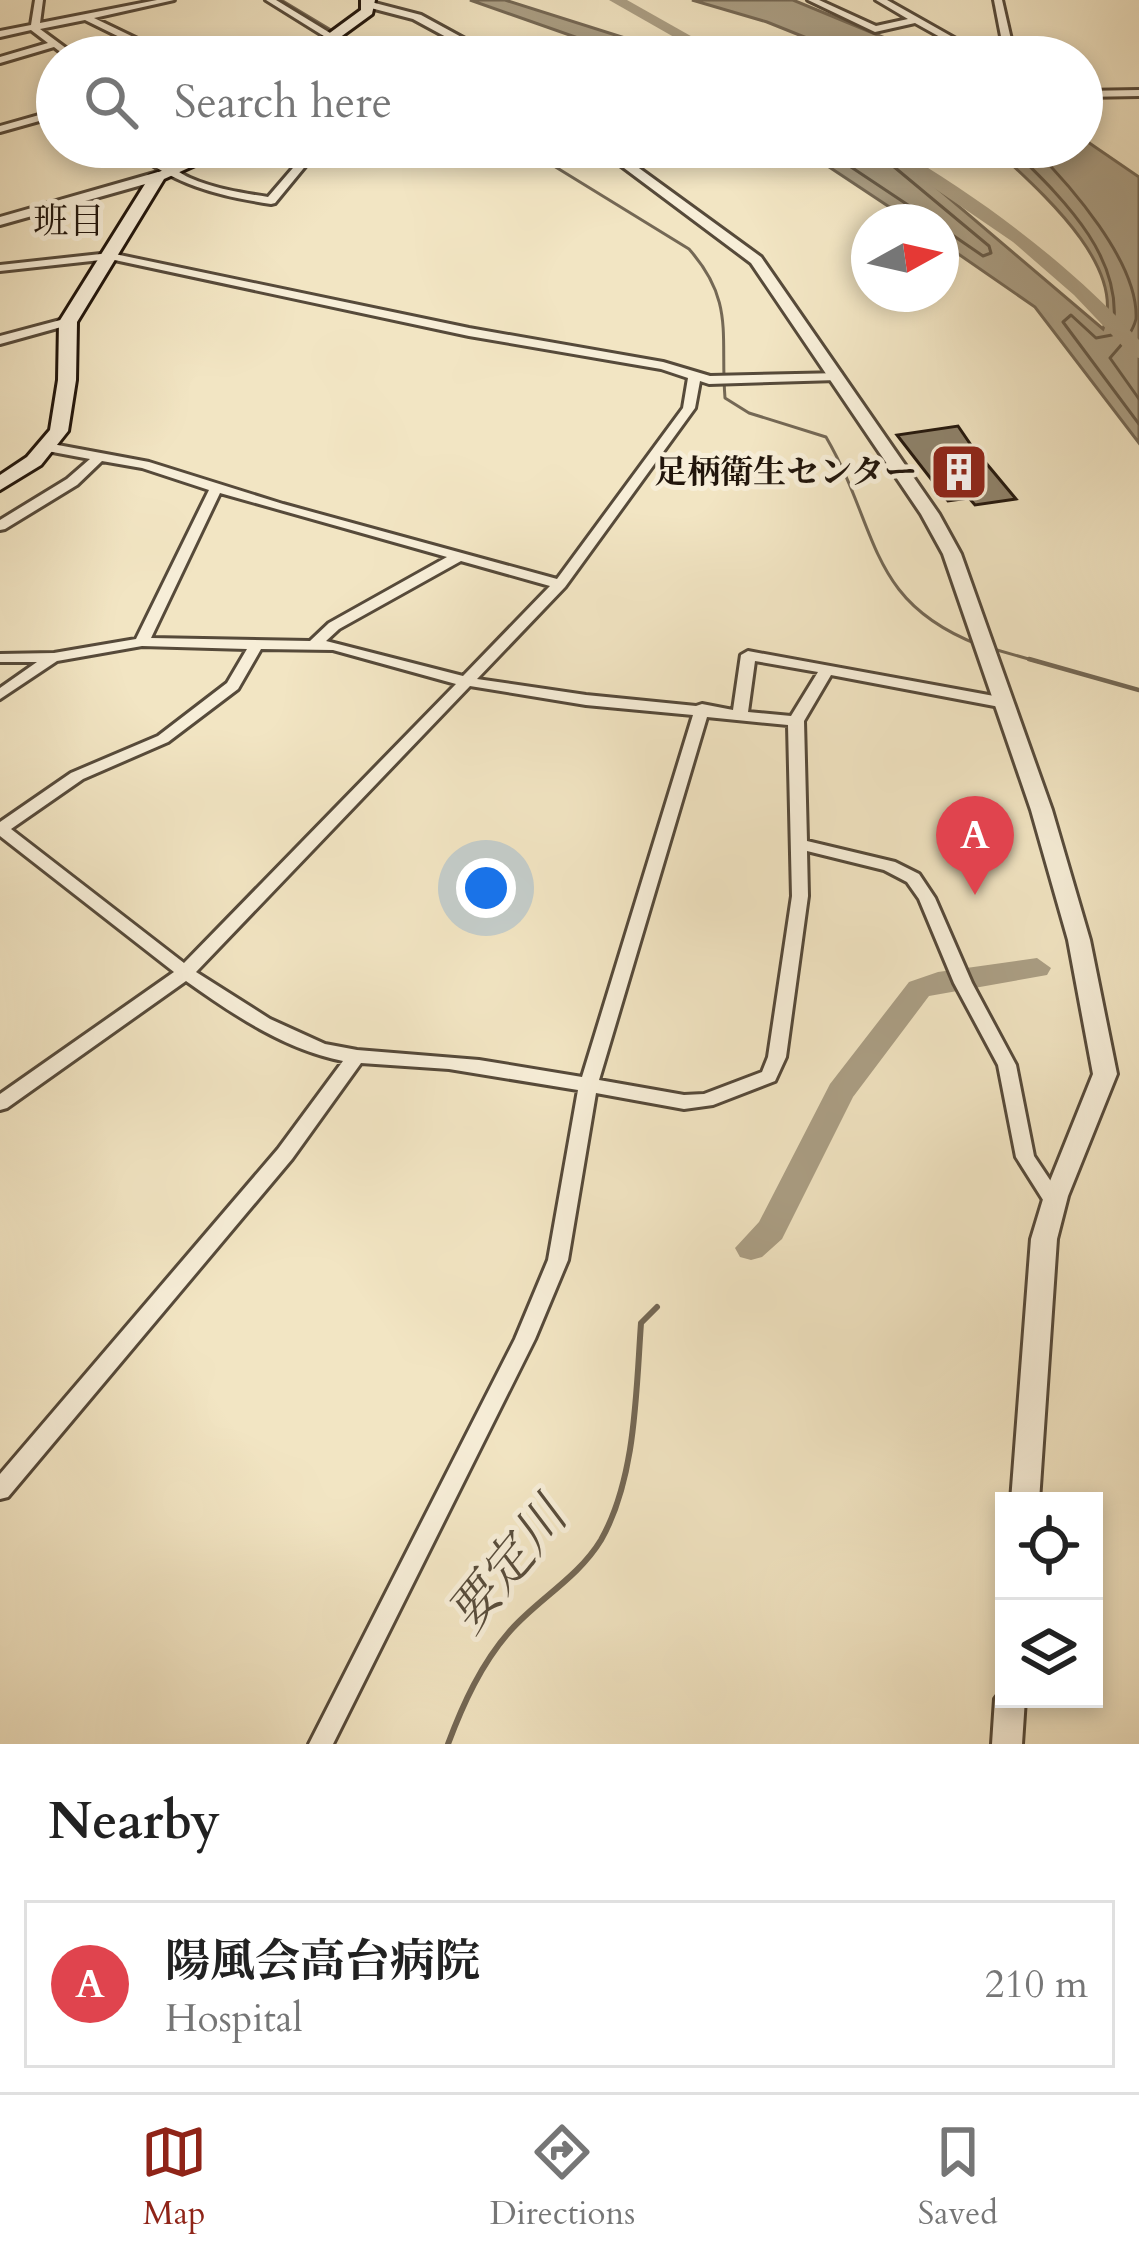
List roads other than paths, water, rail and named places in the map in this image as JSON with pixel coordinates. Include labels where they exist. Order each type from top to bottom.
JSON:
[{"type":"main road","points":[[331,36],[370,2]]},
{"type":"main road","points":[[0,484],[47,447],[64,416],[68,322],[162,174],[177,168]]},
{"type":"street","points":[[35,28],[39,0]]},
{"type":"street","points":[[0,34],[170,0]]},
{"type":"street","points":[[270,0],[336,32]]},
{"type":"street","points":[[812,0],[875,29],[924,19]]},
{"type":"street","points":[[880,0],[924,19]]},
{"type":"street","points":[[892,0],[950,36]]},
{"type":"street","points":[[998,0],[1006,36]]},
{"type":"street","points":[[370,2],[417,17],[453,36]]},
{"type":"street","points":[[89,19],[126,36]]},
{"type":"street","points":[[35,28],[45,36]]},
{"type":"street","points":[[0,60],[36,50]]},
{"type":"street","points":[[1103,94],[1139,93]]},
{"type":"street","points":[[0,129],[36,118]]},
{"type":"street","points":[[156,168],[200,190],[271,201],[298,168]]},
{"type":"street","points":[[631,168],[757,260],[941,534],[1005,703],[1066,888],[1105,1074],[1097,1103],[1052,1198],[1043,1239],[1026,1492]]},
{"type":"street","points":[[0,221],[162,174]]},
{"type":"street","points":[[0,268],[110,256],[234,286],[288,292],[702,378],[837,376]]},
{"type":"street","points":[[0,340],[68,322]]},
{"type":"street","points":[[0,1103],[185,973],[560,584],[689,408],[702,378]]},
{"type":"street","points":[[47,447],[96,460],[144,465],[560,584]]},
{"type":"street","points":[[0,526],[72,482],[96,460]]},
{"type":"street","points":[[142,642],[164,584],[198,530],[216,488]]},
{"type":"street","points":[[314,645],[334,626],[460,556]]},
{"type":"street","points":[[0,658],[54,657],[142,642],[314,645],[357,650],[463,681],[586,700],[796,721]]},
{"type":"street","points":[[254,646],[233,686],[164,739],[77,776],[1,829],[185,973],[272,1028],[312,1047],[355,1059]]},
{"type":"street","points":[[740,712],[748,655],[1005,703]]},
{"type":"street","points":[[0,695],[54,657]]},
{"type":"street","points":[[0,1490],[285,1154],[355,1059],[370,1053],[455,1063],[696,1101],[769,1076],[777,1057],[800,896],[796,721],[826,671]]},
{"type":"street","points":[[321,1744],[525,1339],[558,1260],[588,1086],[701,709]]},
{"type":"street","points":[[798,844],[889,866],[913,878],[1007,1065],[1024,1156],[1052,1198]]},
{"type":"street","points":[[1007,1744],[1009,1708]]},
{"type":"water","points":[[470,0],[505,0],[619,36],[572,36]]},
{"type":"water","points":[[692,0],[793,0],[880,36],[802,36]]},
{"type":"water","points":[[1103,152],[1139,177],[1139,443],[1035,307],[959,254],[959,207],[1103,329],[1107,304],[1103,279],[1074,229],[1015,168],[1103,168]]},
{"type":"water","points":[[831,168],[914,168],[956,204],[885,204]]},
{"type":"waterway","points":[[281,0],[341,36]]},
{"type":"waterway","points":[[616,0],[682,36]]},
{"type":"waterway","points":[[557,168],[689,249],[704,268],[719,302],[725,398],[749,413],[826,437],[895,584],[942,627],[979,645]]},
{"type":"waterway","points":[[916,168],[1020,238],[1081,291],[1139,352]]},
{"type":"waterway","points":[[990,648],[1039,662]]},
{"type":"waterway","points":[[1029,659],[1139,690]]},
{"type":"waterway","name":"要定川","points":[[751,1248],[771,1230],[841,1092],[919,989],[1037,968]]},
{"type":"waterway","name":"要定川","points":[[448,1744],[490,1657],[521,1619],[581,1566],[613,1516],[628,1462],[641,1323],[657,1307]]},
{"type":"place","name":"足柄衛生センター","points":[[959,472]]},
{"type":"place","name":"陽風会高台病院","points":[[975,895]]},
{"type":"district","name":"班目","points":[[69,221]]}]
